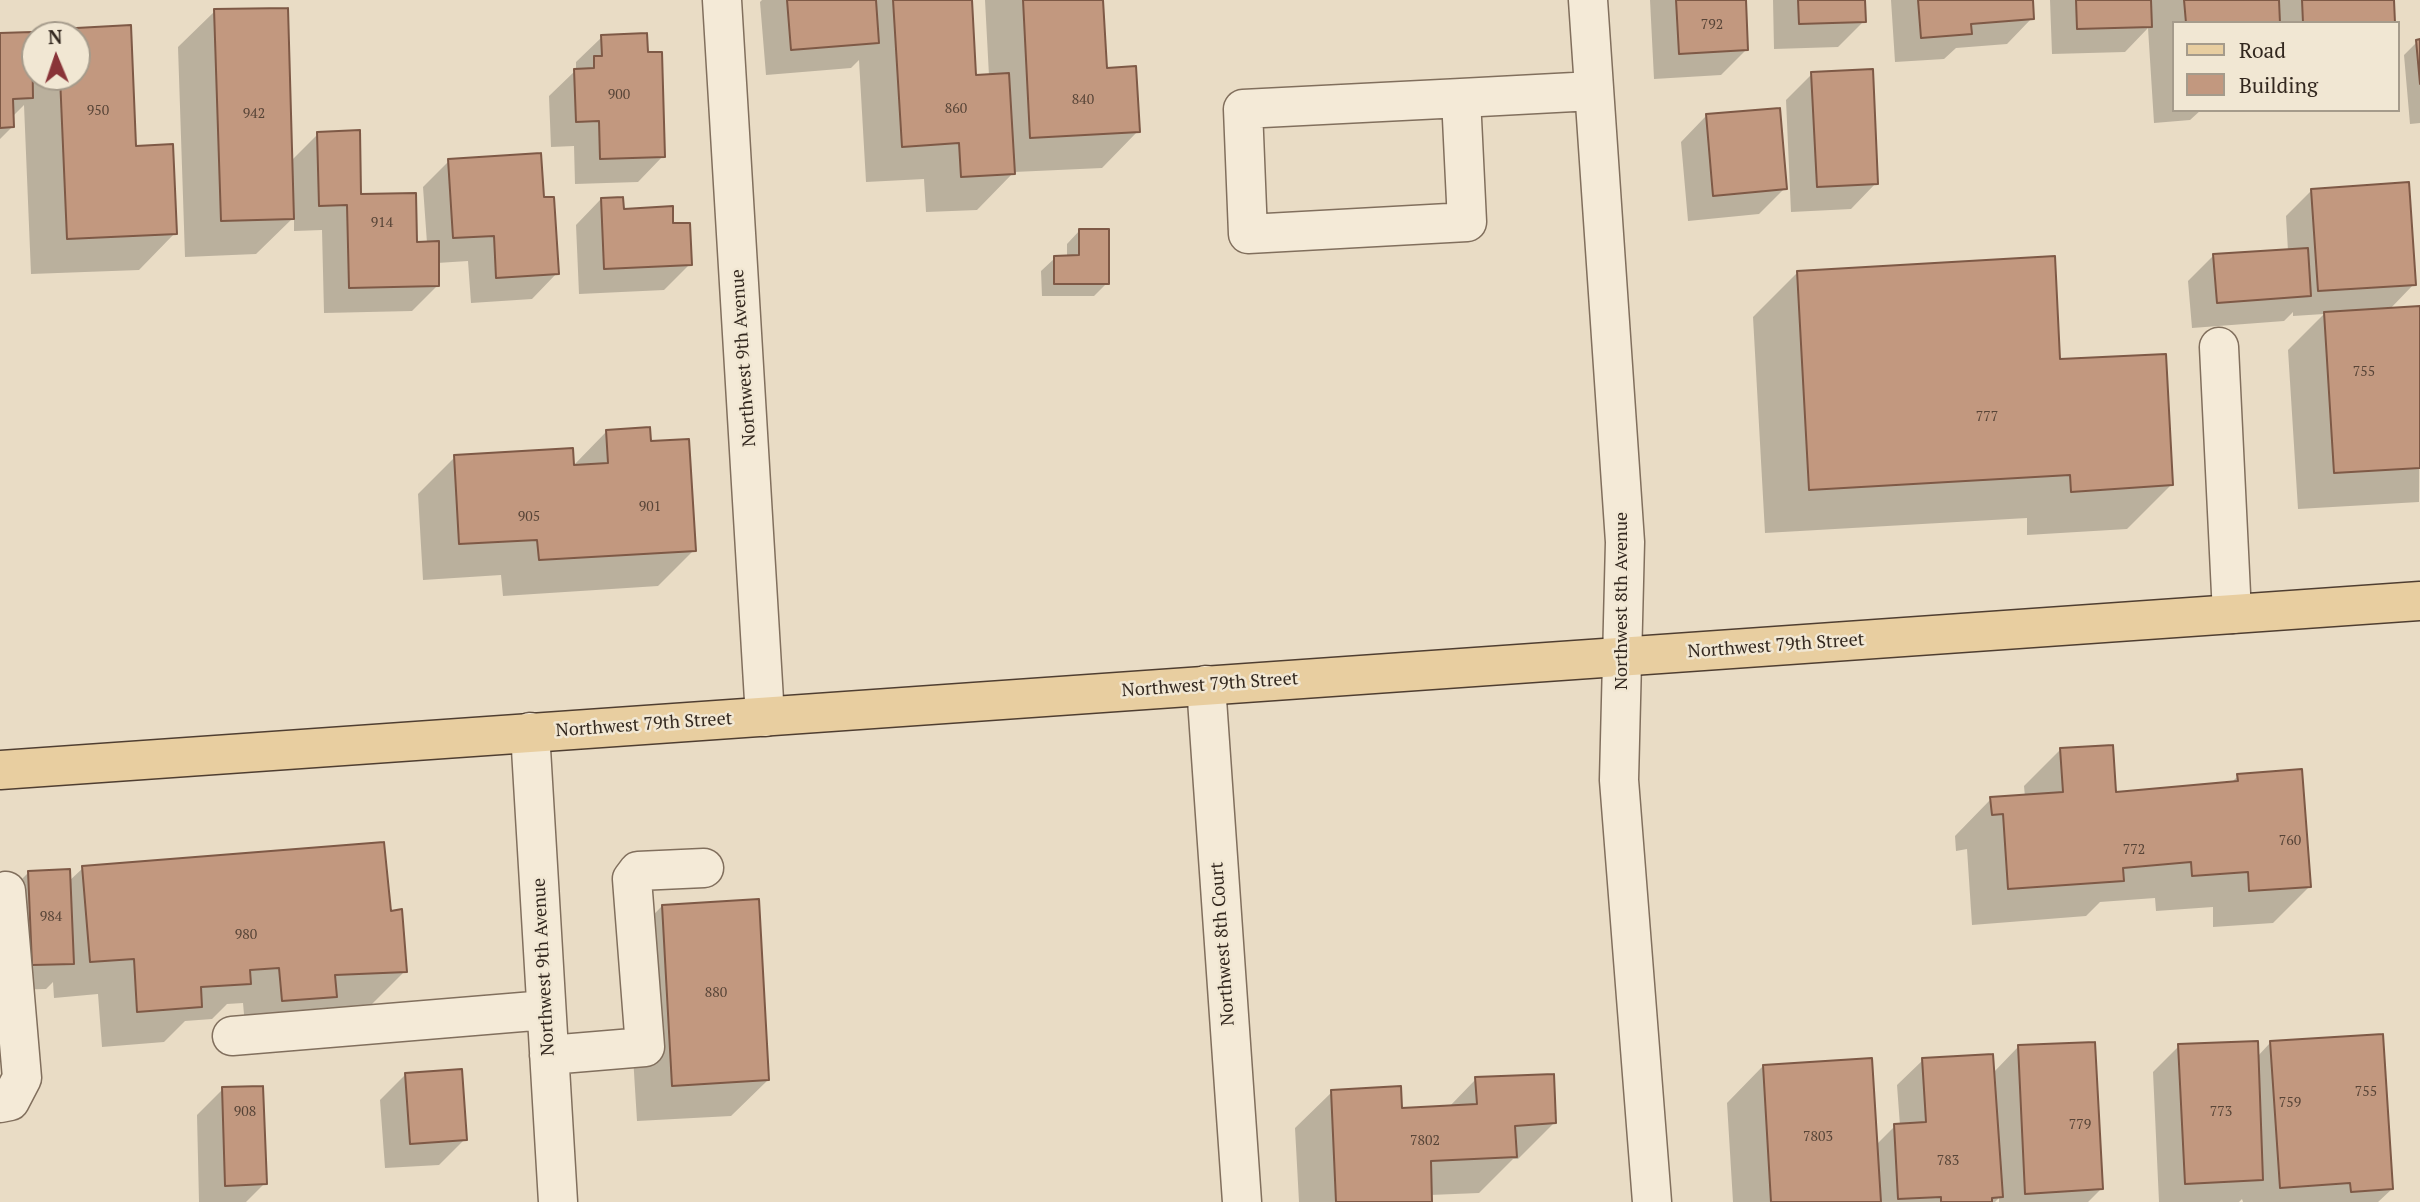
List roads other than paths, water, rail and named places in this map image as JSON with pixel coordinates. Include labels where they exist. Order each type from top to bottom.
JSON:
[{"type":"main road","name":"Northwest 79th Street","points":[[0,770],[2420,601]]},
{"type":"street","name":"Northwest 9th Avenue","points":[[722,0],[765,717]]},
{"type":"street","name":"Northwest 8th Avenue","points":[[1588,0],[1625,542],[1619,780],[1652,1202]]},
{"type":"street","points":[[1461,97],[1467,222],[1248,234],[1242,109],[1461,97],[1593,91]]},
{"type":"street","points":[[2219,347],[2232,614]]},
{"type":"street","name":"Northwest 8th Court","points":[[1206,685],[1242,1202]]},
{"type":"street","name":"Northwest 9th Avenue","points":[[530,732],[558,1202]]},
{"type":"street","points":[[549,1055],[645,1047],[632,878],[638,871],[704,868]]},
{"type":"street","points":[[0,1103],[10,1101],[22,1078],[6,891]]},
{"type":"street","points":[[232,1036],[546,1010]]}]
